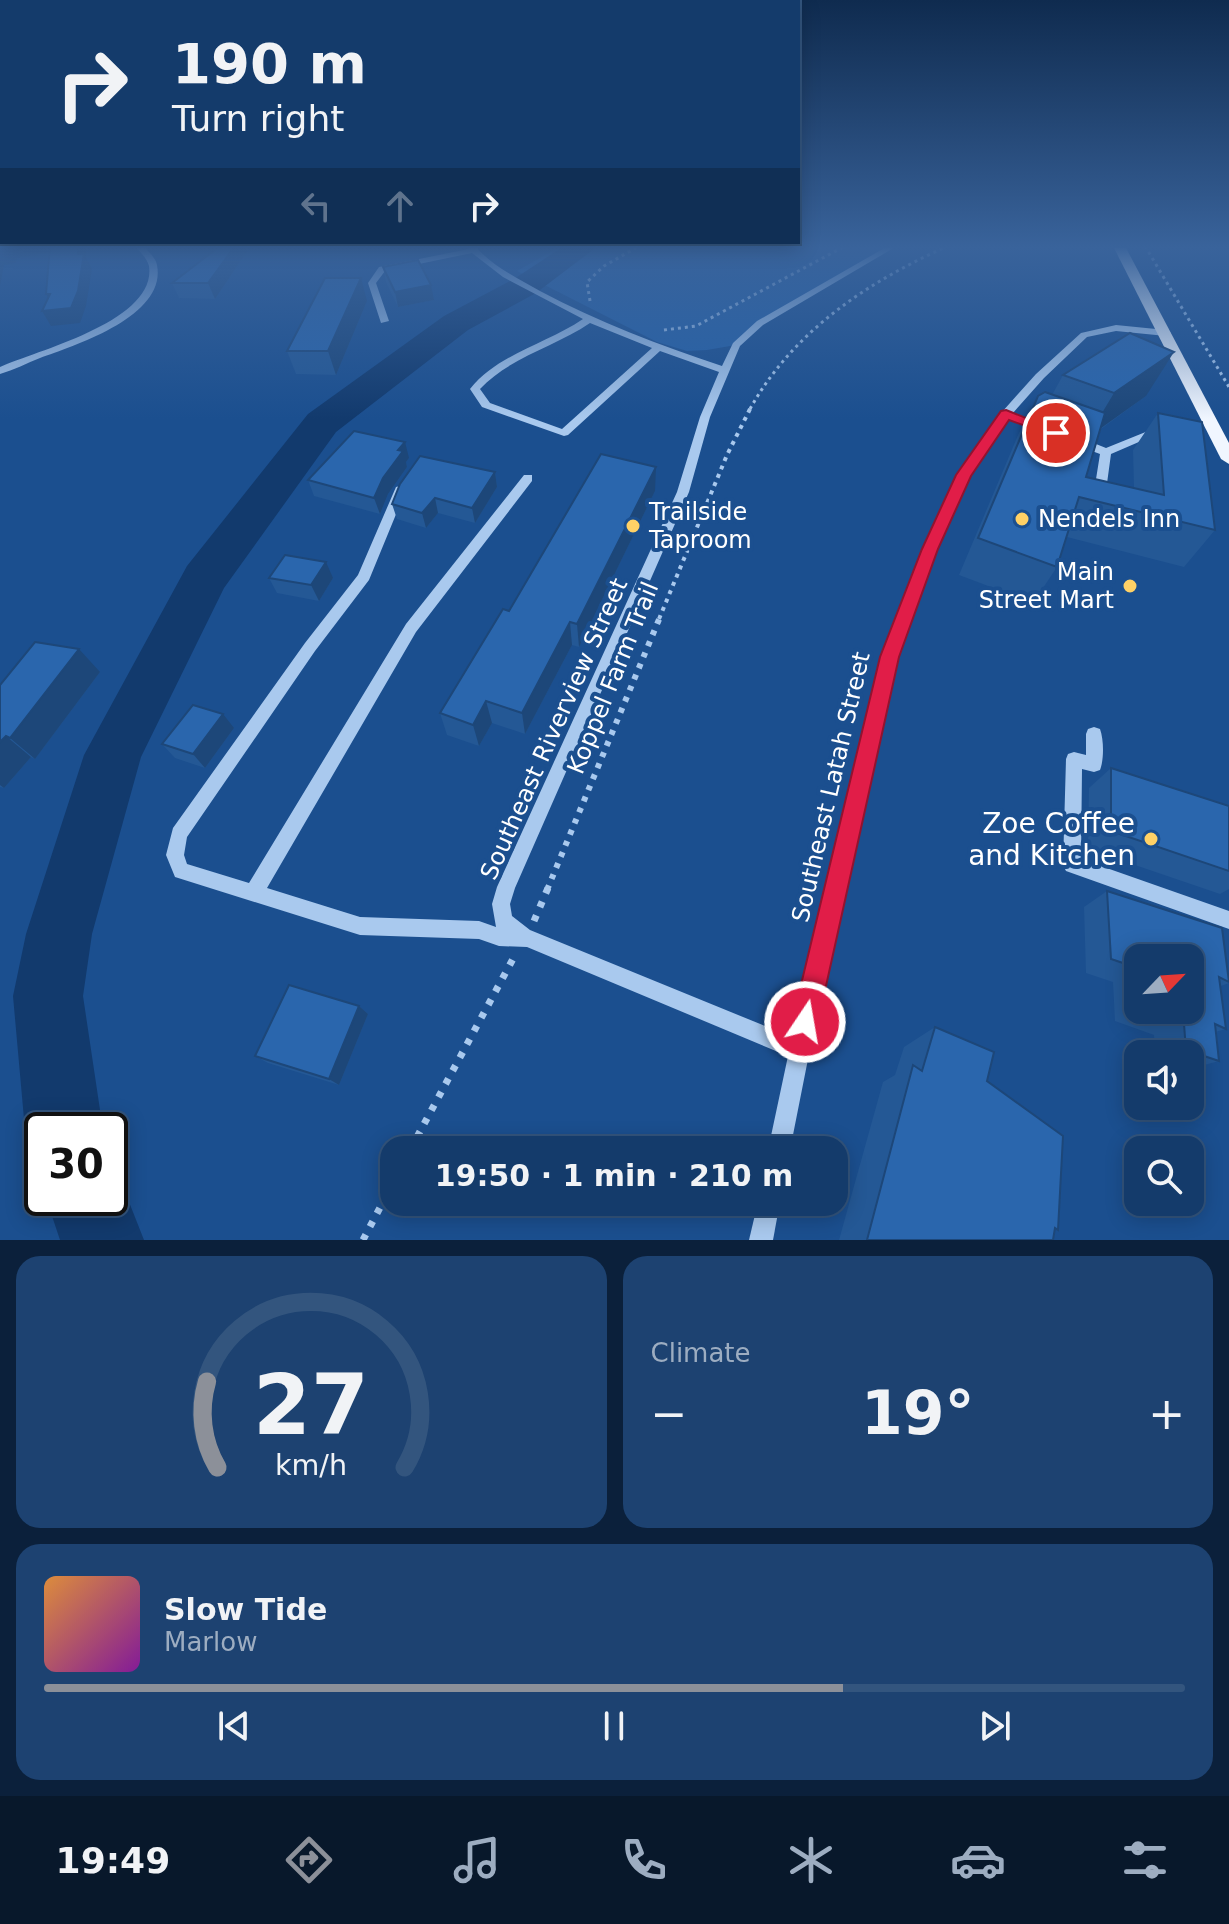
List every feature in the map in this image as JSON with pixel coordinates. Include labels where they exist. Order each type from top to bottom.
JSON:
[{"type":"main road","points":[[1150,304],[1208,428],[1229,459]]},
{"type":"street","points":[[0,371],[88,337],[139,304]]},
{"type":"street","points":[[379,304],[384,321]]},
{"type":"street","points":[[558,304],[657,349],[724,370]]},
{"type":"street","name":"Southeast Riverview Street","points":[[527,938],[503,921],[501,904],[506,887],[683,492],[705,417],[736,345],[760,323],[793,304]]},
{"type":"street","points":[[588,320],[543,347],[513,357],[488,373],[475,389],[486,405],[564,433],[657,349]]},
{"type":"street","name":"Southeast Latah Street","points":[[782,1136],[798,1050],[889,657],[930,549],[963,475],[1006,414],[1040,376],[1084,335],[1116,328],[1166,333]]},
{"type":"street","points":[[1006,414],[1049,430]]},
{"type":"street","points":[[1063,436],[1106,452],[1170,427]]},
{"type":"street","points":[[1097,515],[1106,452]]},
{"type":"street","points":[[410,476],[396,496],[364,577],[310,647],[179,834],[175,855],[181,871],[360,926],[479,930],[499,937],[527,938],[629,983],[798,1050]]},
{"type":"street","points":[[253,894],[411,628],[528,478]]},
{"type":"street","points":[[1094,734],[1094,765],[1074,759],[1072,865],[1229,920]]},
{"type":"street","points":[[761,1240],[766,1216]]},
{"type":"path","points":[[593,304],[597,309]]},
{"type":"path","points":[[651,328],[666,330],[696,326],[737,304]]},
{"type":"path","name":"Koppel Farm Trail","points":[[417,1136],[502,976],[527,938],[727,455],[758,395],[780,365],[821,323],[845,304]]},
{"type":"path","points":[[1179,304],[1229,387]]},
{"type":"path","points":[[363,1240],[380,1208]]},
{"type":"shaded area","points":[[582,304],[792,304],[760,322],[736,345],[687,351],[657,342]]},
{"type":"building","points":[[45,304],[73,304],[71,308],[42,311]]},
{"type":"building","points":[[312,304],[349,304],[328,351],[287,351]]},
{"type":"building","points":[[1130,333],[1174,352],[1114,393],[1063,375]]},
{"type":"building","points":[[1045,392],[1105,413],[1086,477],[1164,495],[1158,413],[1202,422],[1215,530],[1079,497],[1057,567],[978,538],[1038,396]]},
{"type":"building","points":[[354,431],[405,442],[398,450],[403,451],[383,478],[374,498],[308,480]]},
{"type":"building","points":[[601,454],[656,467],[577,624],[570,622],[522,713],[486,701],[473,725],[440,713],[503,609],[509,611]]},
{"type":"building","points":[[420,456],[495,472],[472,508],[435,498],[422,513],[392,504],[400,484]]},
{"type":"building","points":[[285,555],[326,562],[311,585],[269,578]]},
{"type":"building","points":[[35,642],[79,649],[10,738],[6,736],[0,742],[0,685]]},
{"type":"building","points":[[193,705],[223,714],[193,754],[162,744]]},
{"type":"building","points":[[1111,768],[1229,806],[1229,871],[1111,831]]},
{"type":"building","points":[[1107,891],[1222,928],[1229,982],[1219,977],[1226,1029],[1215,1024],[1219,1061],[1204,1056],[1204,1040],[1185,1040],[1184,1024],[1204,1024],[1204,944],[1124,944],[1124,963],[1111,959]]},
{"type":"building","points":[[289,985],[359,1006],[329,1079],[255,1056]]},
{"type":"building","points":[[935,1027],[994,1052],[987,1081],[1063,1136],[1058,1230],[1055,1228],[1053,1240],[867,1240],[913,1065],[922,1071]]},
{"type":"waterway","points":[[62,1112],[48,996],[59,934],[113,755],[204,579],[322,423],[456,323],[492,304]]},
{"type":"waterway","points":[[93,1216],[102,1240]]},
{"type":"place","name":"Nendels Inn","points":[[1022,519]]},
{"type":"place","name":"Trailside Taproom","points":[[633,526]]},
{"type":"place","name":"Main Street Mart","points":[[1130,586]]},
{"type":"place","name":"Zoe Coffee and Kitchen","points":[[1151,839]]},
{"type":"route","points":[[805,1022],[889,657],[930,549],[963,475],[1006,414],[1056,433]]}]
